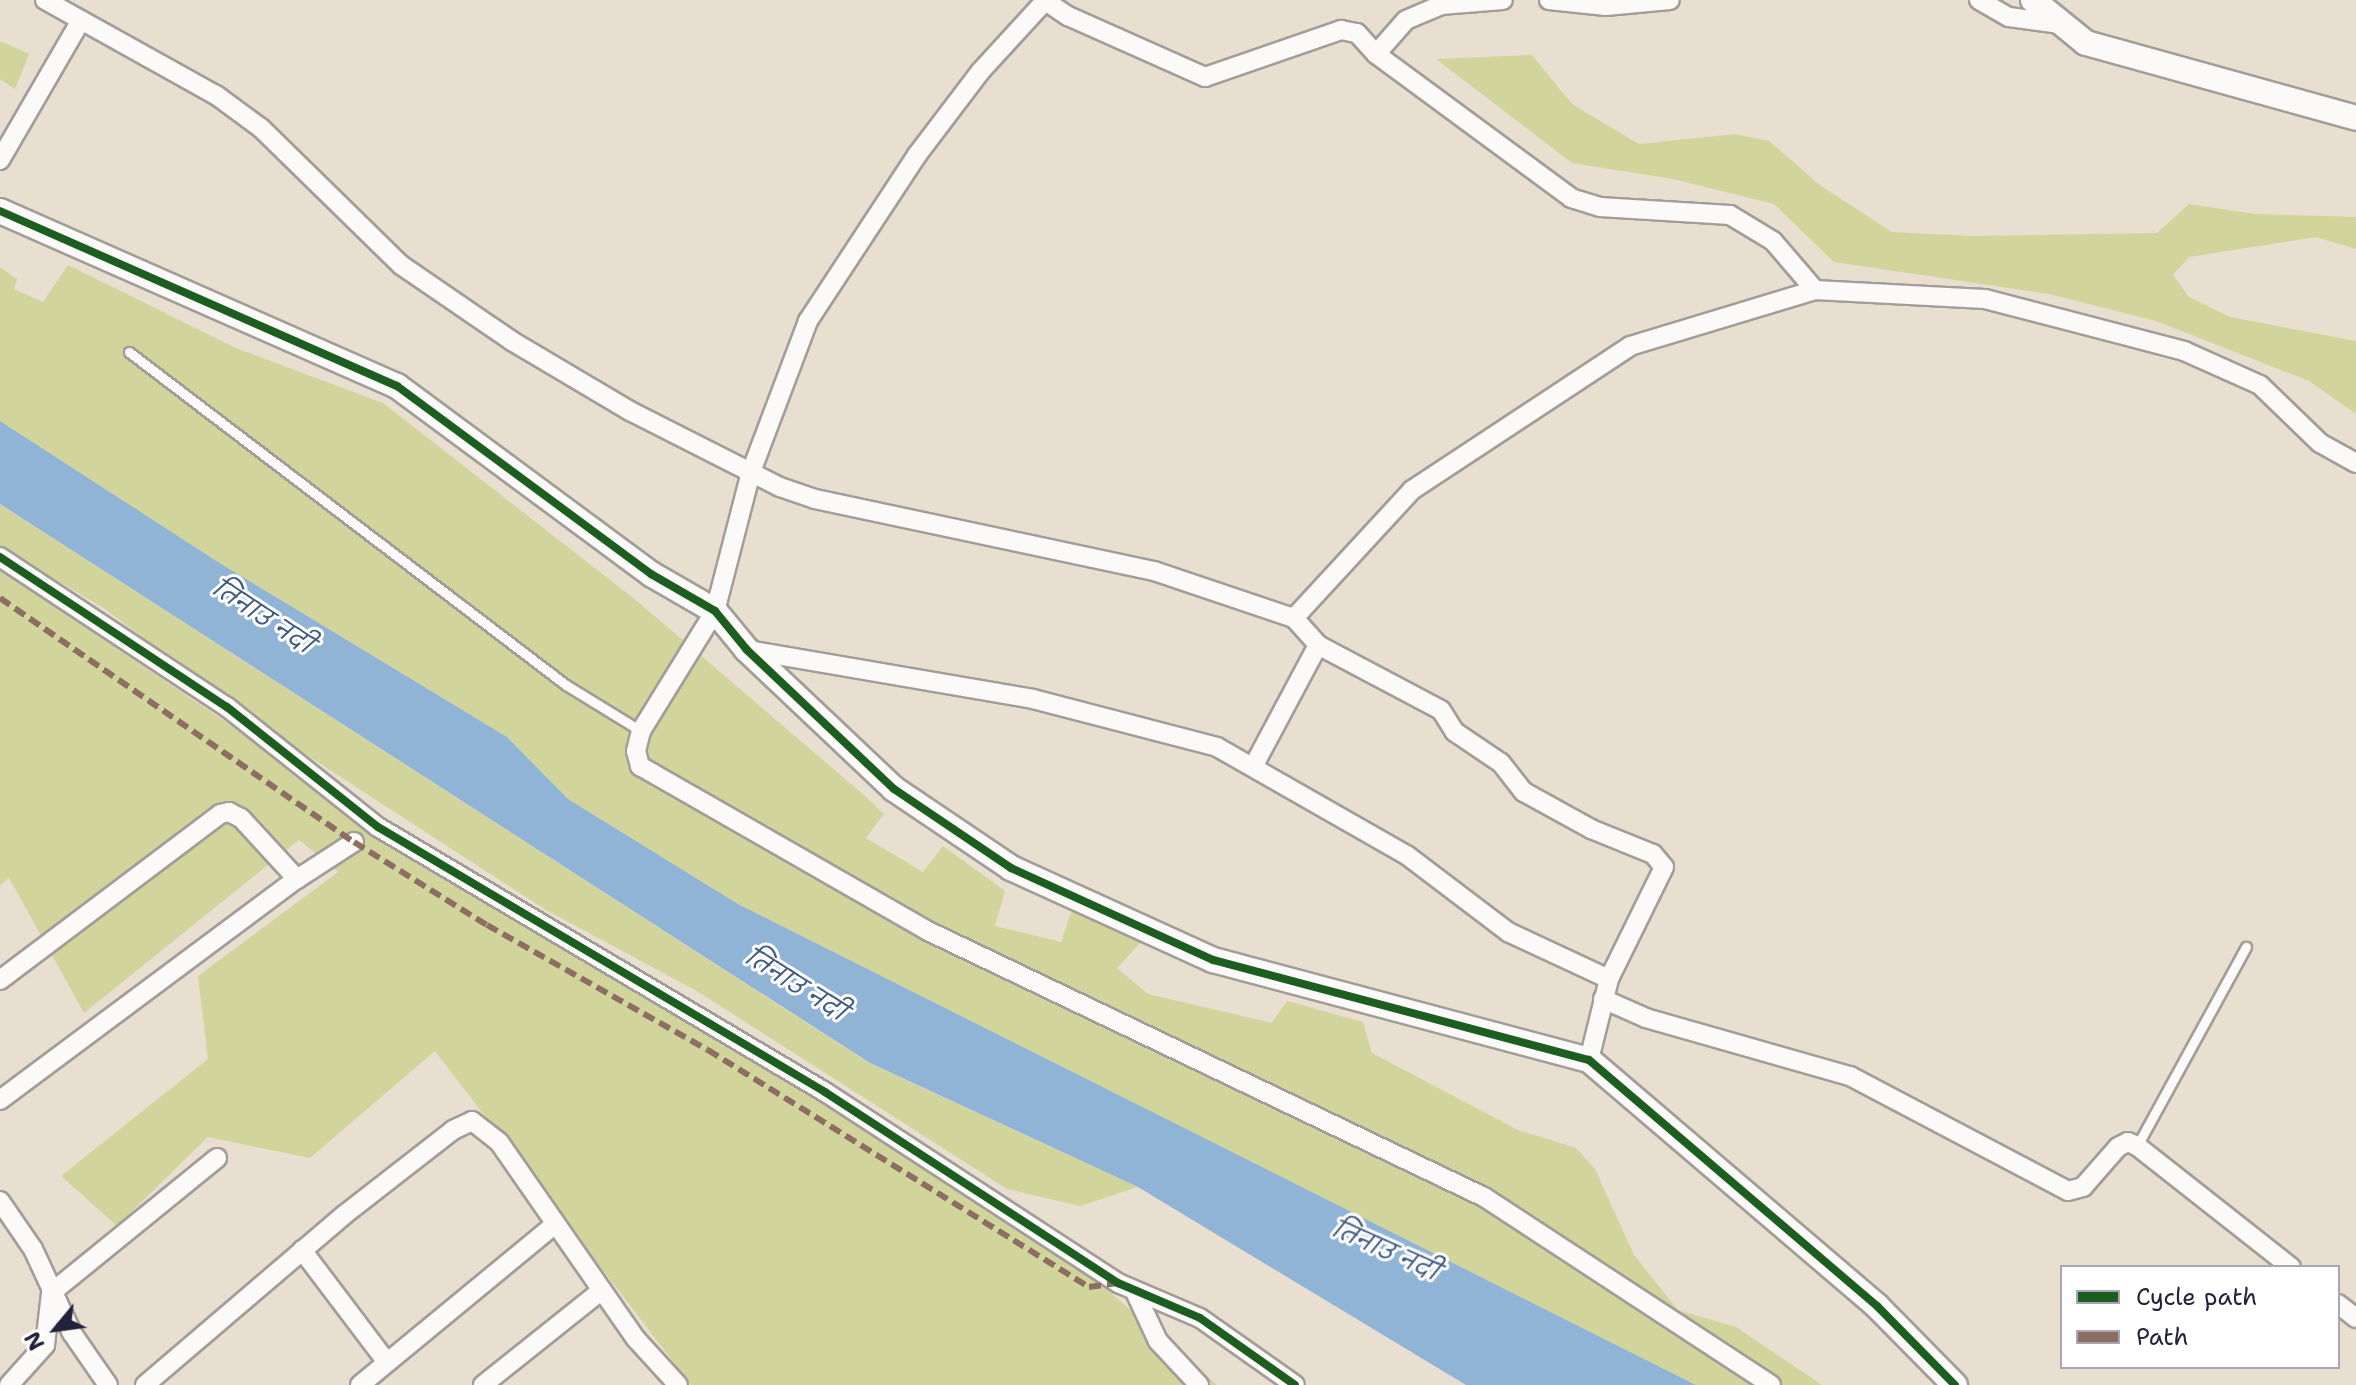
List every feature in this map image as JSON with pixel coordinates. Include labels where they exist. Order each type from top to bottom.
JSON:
[{"type":"street","points":[[45,0],[216,95],[261,128],[401,265],[512,341],[630,411],[780,487],[862,511],[1154,571],[1294,618],[1318,645],[1441,710],[1455,732],[1501,763],[1524,792],[1591,829],[1653,854],[1664,867],[1609,979],[1589,1060]]},
{"type":"street","points":[[1376,54],[1406,20],[1429,10],[1503,0]]},
{"type":"street","points":[[1549,0],[1606,6],[1670,0]]},
{"type":"street","points":[[1979,0],[2009,17],[2059,24]]},
{"type":"street","points":[[2033,0],[2086,43],[2356,118]]},
{"type":"street","points":[[1771,1385],[1484,1197],[928,931],[668,786],[640,766],[636,751],[641,731],[715,611],[751,472],[808,321],[917,155],[980,72],[1044,1],[1205,77],[1341,30],[1366,38],[1376,54],[1571,198],[1600,207],[1730,215],[1773,241],[1815,290]]},
{"type":"street","points":[[0,160],[80,22]]},
{"type":"street","points":[[0,211],[397,386],[651,574],[715,611],[747,650],[894,789],[1011,868],[1213,960],[1589,1060],[1877,1306],[1955,1385]]},
{"type":"street","points":[[1294,618],[1412,490],[1630,346],[1815,290],[1985,299],[2184,351],[2260,385],[2320,443],[2356,463]]},
{"type":"street","points":[[0,557],[227,707],[378,827],[825,1092],[1136,1294],[1200,1318],[1295,1385]]},
{"type":"street","points":[[1254,765],[1318,645]]},
{"type":"street","points":[[747,650],[1033,699],[1217,747],[1254,765],[1408,856],[1508,932],[1609,979]]},
{"type":"street","points":[[0,980],[220,814],[229,812],[241,818],[297,879]]},
{"type":"street","points":[[0,1100],[297,879],[354,842]]},
{"type":"street","points":[[1603,999],[1646,1018],[1850,1076],[2068,1191],[2083,1187],[2118,1147],[2128,1142],[2288,1265]]},
{"type":"street","points":[[145,1385],[302,1250],[453,1130],[472,1121],[499,1142],[636,1339],[678,1385]]},
{"type":"street","points":[[9,1385],[45,1345],[51,1293],[217,1158]]},
{"type":"street","points":[[0,1201],[33,1249],[51,1293],[108,1385]]},
{"type":"street","points":[[360,1385],[554,1225]]},
{"type":"street","points":[[302,1250],[386,1361]]},
{"type":"street","points":[[483,1385],[602,1290]]},
{"type":"street","points":[[1136,1294],[1158,1341],[1199,1385]]},
{"type":"street","points":[[2340,1306],[2356,1318]]},
{"type":"lane","points":[[129,352],[566,685],[641,731]]},
{"type":"lane","points":[[2137,1146],[2246,947]]},
{"type":"green space","points":[[0,41],[29,54],[15,89],[0,79]]},
{"type":"green space","points":[[1532,55],[1572,104],[1639,144],[1735,134],[1769,141],[1821,186],[1892,232],[1974,236],[2157,233],[2189,204],[2255,214],[2356,217],[2356,249],[2316,237],[2189,257],[2173,275],[2189,297],[2230,317],[2356,341],[2356,414],[2309,381],[2156,321],[2049,294],[1834,262],[1774,204],[1673,179],[1572,163],[1436,59]]},
{"type":"green space","points":[[68,265],[236,348],[383,403],[637,601],[865,796],[884,814],[866,838],[923,872],[943,846],[1005,891],[995,926],[1061,942],[1072,910],[1142,941],[1117,968],[1148,994],[1272,1023],[1287,1001],[1363,1022],[1372,1053],[1518,1130],[1576,1148],[1595,1169],[1634,1255],[1678,1310],[1736,1327],[1822,1385],[1696,1385],[738,904],[568,799],[507,737],[218,562],[0,421],[0,267],[17,279],[14,289],[43,302]]},
{"type":"green space","points":[[0,504],[869,1063],[1138,1187],[1080,1206],[1007,1189],[695,990],[546,910],[259,724],[102,607],[0,547]]},
{"type":"green space","points":[[0,570],[409,845],[644,977],[981,1180],[1217,1385],[691,1385],[435,1051],[310,1158],[208,1137],[117,1226],[61,1176],[208,1059],[198,976],[338,872],[299,840],[84,1013],[9,878],[0,885]]},
{"type":"water","name":"तिनाउ नदी","points":[[0,421],[218,562],[507,737],[568,799],[738,904],[1696,1385],[1466,1385],[1138,1187],[870,1063],[0,504]]},
{"type":"marked path","points":[[0,598],[354,842],[487,925],[708,1050],[1089,1287],[1118,1283]]},
{"type":"cycle path","points":[[0,211],[397,386],[651,574],[715,611],[747,650],[894,789],[1011,868],[1213,960],[1589,1060],[1877,1306],[1955,1385]]},
{"type":"cycle path","points":[[0,557],[227,707],[378,827],[825,1092],[1118,1283],[1200,1318],[1295,1385]]}]
